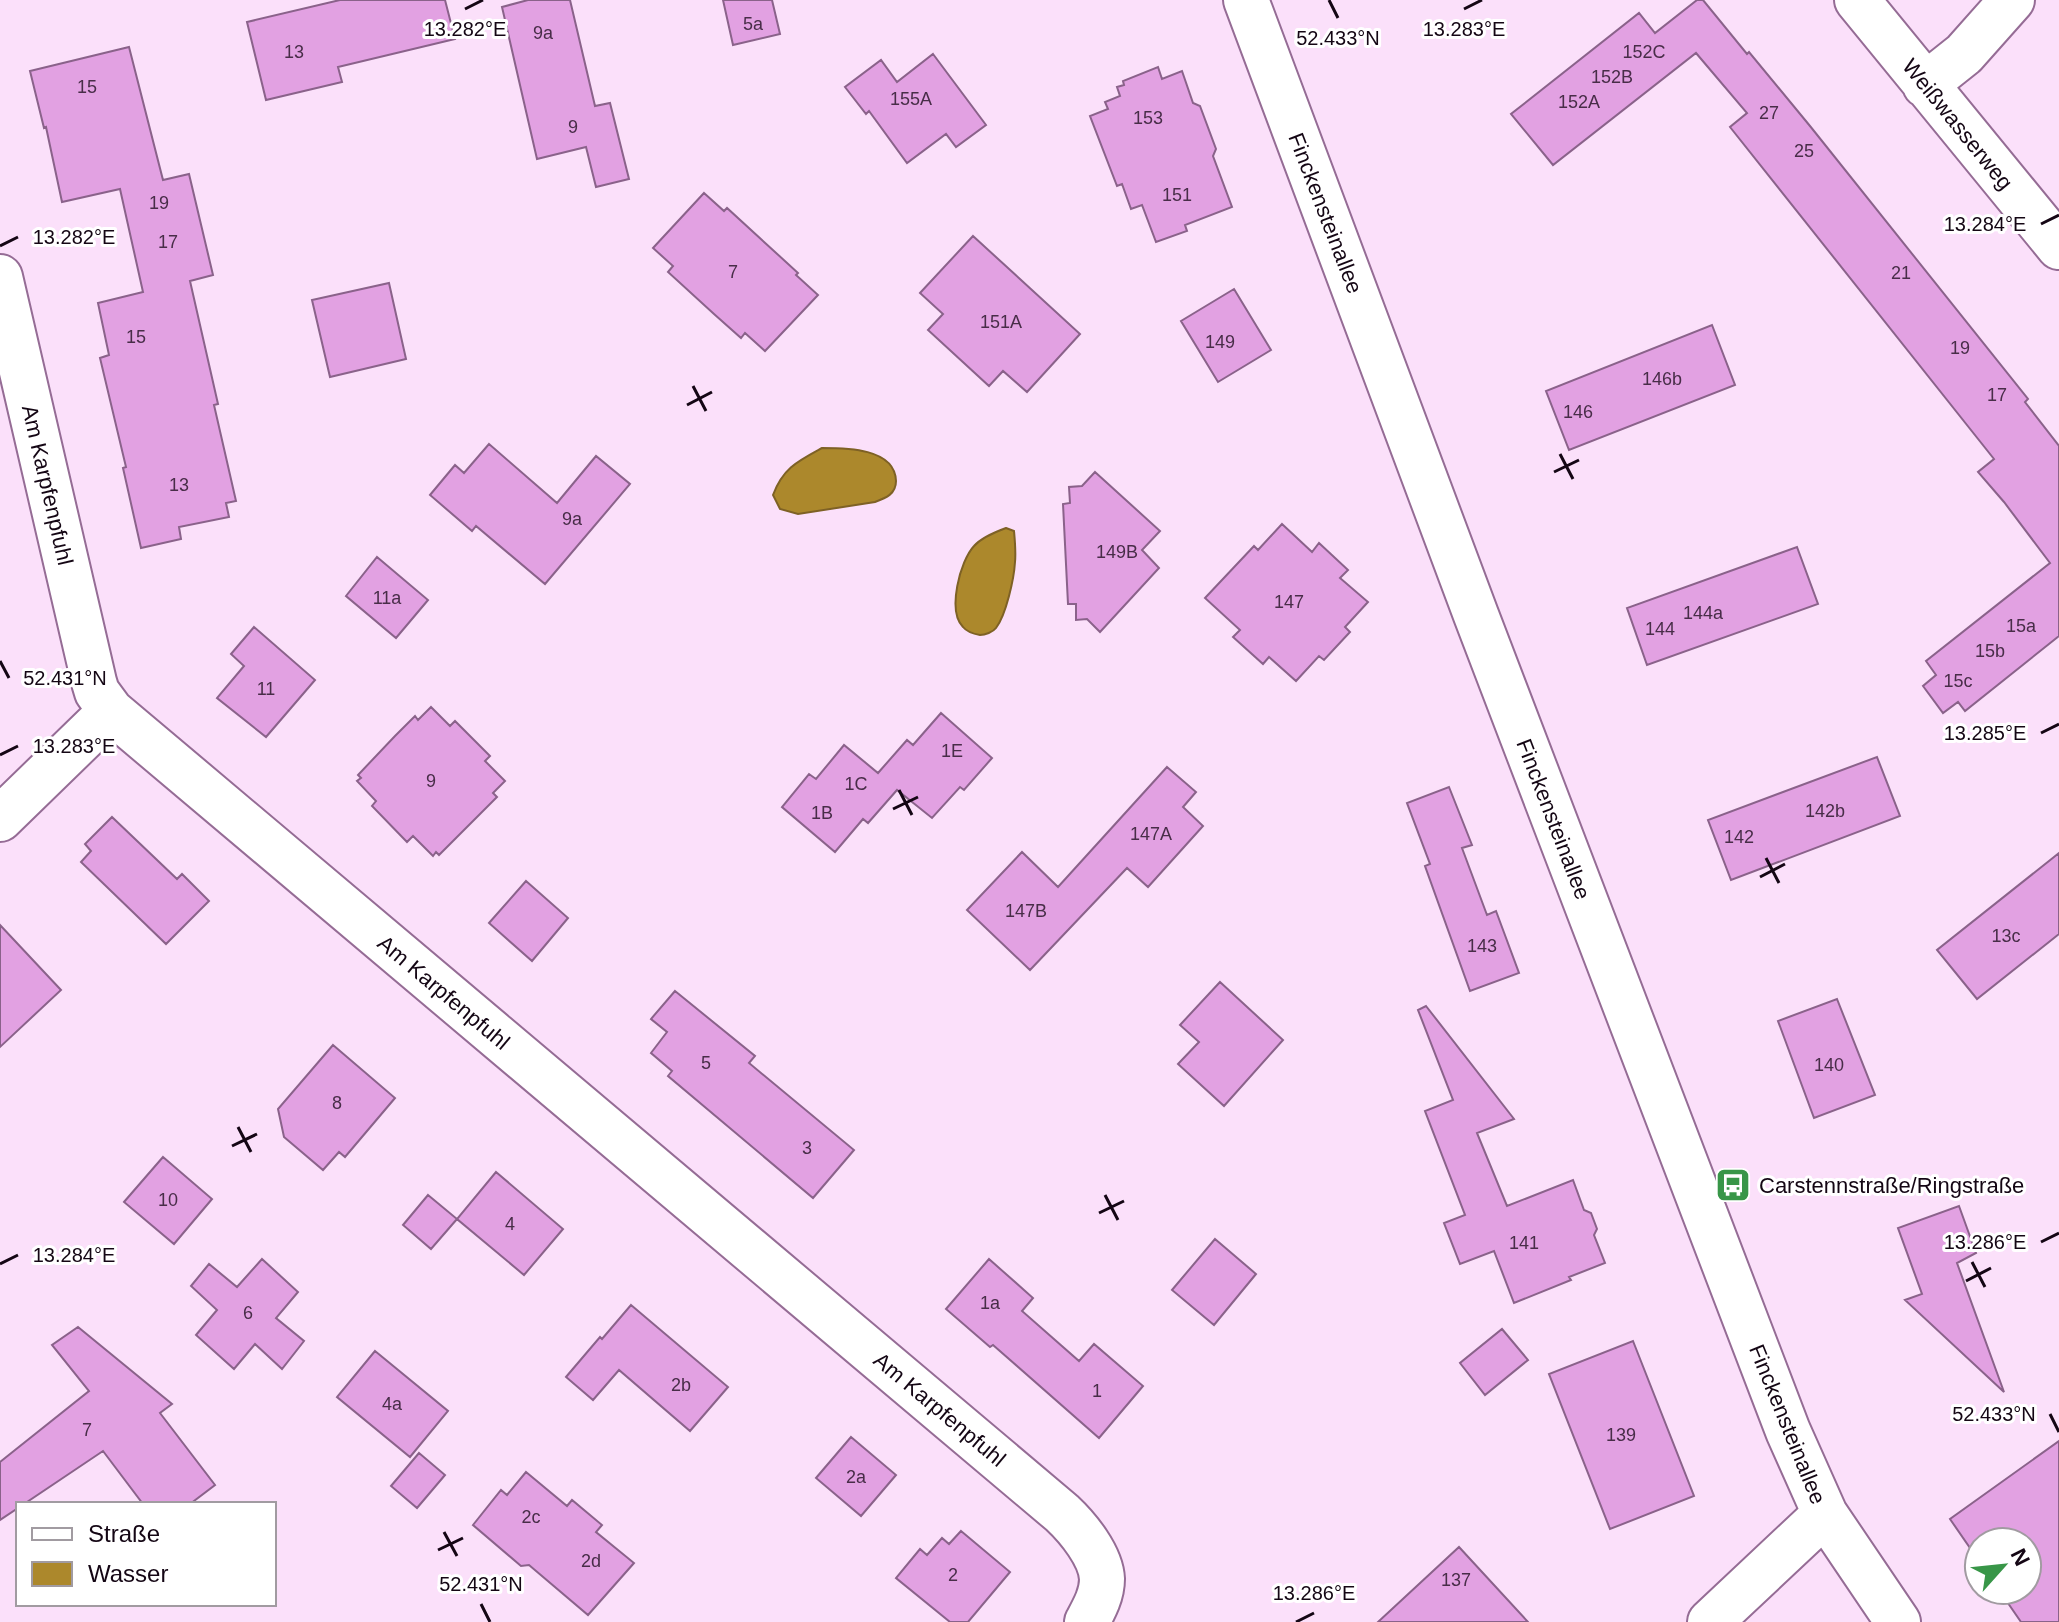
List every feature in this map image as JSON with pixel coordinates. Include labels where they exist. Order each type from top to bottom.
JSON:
[{"type":"street","name":"Finckensteinallee","points":[[1246,0],[1476,615],[1782,1417],[1825,1514],[1898,1622]]},
{"type":"street","name":"Weißwasserweg","points":[[1857,0],[2059,247]]},
{"type":"street","points":[[1925,85],[1964,54],[2012,0]]},
{"type":"street","name":"Am Karpfenpfuhl","points":[[0,277],[97,692],[111,711],[1074,1524],[1092,1548],[1102,1577],[1097,1603],[1087,1622]]},
{"type":"street","points":[[0,819],[111,711]]},
{"type":"street","points":[[1730,1616],[1825,1514]]},
{"type":"water","points":[[822,448],[856,450],[878,456],[894,470],[894,489],[875,502],[798,514],[780,509],[773,495],[782,478],[799,461]]},
{"type":"water","points":[[1006,528],[1014,531],[1015,554],[1006,606],[995,629],[982,635],[973,633],[958,620],[956,598],[960,574],[974,546],[985,537]]},
{"type":"building","points":[[340,0],[445,0],[455,39],[338,67],[342,82],[266,100],[247,22]]},
{"type":"building","points":[[528,0],[570,0],[595,106],[610,103],[629,179],[596,187],[586,147],[537,159],[502,7]]},
{"type":"building","points":[[723,0],[772,0],[780,34],[733,45]]},
{"type":"building","points":[[1697,0],[1703,0],[1810,126],[2028,399],[2025,402],[2059,446],[2059,636],[1965,711],[1958,702],[1943,713],[1923,686],[1936,675],[1926,661],[2050,563],[1978,472],[1994,459],[1730,127],[1747,113],[1696,53],[1553,165],[1511,114],[1639,13],[1655,33]]},
{"type":"building","points":[[129,47],[163,180],[189,174],[213,275],[190,281],[236,501],[226,503],[229,517],[179,527],[181,539],[141,548],[123,468],[126,467],[100,358],[109,355],[98,303],[143,292],[120,189],[62,202],[30,71]]},
{"type":"building","points":[[933,54],[986,125],[956,147],[946,134],[907,163],[869,111],[866,114],[845,87],[881,60],[897,82]]},
{"type":"building","points":[[1158,67],[1162,79],[1182,71],[1193,103],[1200,106],[1216,149],[1213,156],[1232,207],[1185,225],[1187,231],[1156,242],[1142,205],[1131,209],[1122,184],[1117,186],[1090,116],[1108,109],[1105,102],[1120,96],[1117,87],[1124,85],[1123,81]]},
{"type":"building","points":[[704,193],[724,211],[727,208],[818,295],[765,351],[745,333],[741,338],[668,272],[673,266],[653,248]]},
{"type":"building","points":[[973,236],[1080,334],[1027,392],[1003,371],[989,386],[928,330],[943,314],[920,293]]},
{"type":"building","points":[[389,283],[406,359],[330,377],[312,300]]},
{"type":"building","points":[[1234,289],[1271,350],[1218,382],[1181,321]]},
{"type":"building","points":[[1712,325],[1735,385],[1569,450],[1546,391]]},
{"type":"building","points":[[489,444],[557,503],[596,456],[630,484],[545,584],[476,526],[472,531],[430,495],[455,465],[464,473]]},
{"type":"building","points":[[1095,472],[1160,531],[1142,550],[1159,568],[1100,632],[1087,619],[1076,620],[1076,604],[1068,604],[1063,504],[1070,503],[1069,487],[1082,486]]},
{"type":"building","points":[[1282,524],[1312,552],[1319,543],[1348,570],[1340,578],[1368,602],[1345,627],[1350,632],[1324,660],[1319,656],[1296,681],[1269,657],[1263,664],[1233,637],[1240,630],[1205,598],[1254,546],[1258,550]]},
{"type":"building","points":[[1797,547],[1818,604],[1647,665],[1627,608]]},
{"type":"building","points":[[377,557],[428,600],[396,638],[346,596]]},
{"type":"building","points":[[254,627],[315,680],[266,737],[217,698],[244,666],[231,654]]},
{"type":"building","points":[[431,707],[450,726],[455,721],[490,756],[485,761],[505,781],[493,793],[497,797],[439,855],[436,852],[433,856],[413,836],[407,842],[372,806],[376,801],[357,781],[361,778],[358,775],[415,716],[418,720]]},
{"type":"building","points":[[941,713],[992,758],[964,790],[960,787],[932,818],[897,790],[868,823],[863,819],[835,852],[782,807],[809,774],[816,779],[844,745],[878,773],[907,740],[913,745]]},
{"type":"building","points":[[1877,757],[1900,816],[1731,880],[1708,820]]},
{"type":"building","points":[[1167,767],[1196,792],[1183,807],[1203,826],[1148,887],[1127,868],[1030,970],[967,910],[1022,852],[1058,887]]},
{"type":"building","points":[[1449,787],[1472,845],[1462,848],[1487,915],[1496,911],[1519,973],[1470,991],[1425,866],[1430,864],[1407,803]]},
{"type":"building","points":[[112,817],[177,879],[182,874],[209,901],[166,944],[81,862],[91,851],[85,844]]},
{"type":"building","points":[[2059,853],[2059,934],[1977,999],[1937,950]]},
{"type":"building","points":[[526,881],[568,918],[532,961],[489,923]]},
{"type":"building","points":[[0,925],[61,990],[0,1047]]},
{"type":"building","points":[[1220,982],[1283,1040],[1224,1106],[1178,1064],[1199,1042],[1180,1025]]},
{"type":"building","points":[[675,991],[755,1056],[749,1063],[854,1150],[813,1198],[668,1076],[672,1071],[651,1053],[667,1032],[651,1019]]},
{"type":"building","points":[[1837,999],[1875,1095],[1814,1118],[1778,1021]]},
{"type":"building","points":[[1426,1006],[1514,1119],[1477,1133],[1507,1206],[1573,1180],[1584,1210],[1591,1213],[1597,1229],[1594,1235],[1605,1263],[1514,1303],[1494,1251],[1460,1264],[1444,1223],[1465,1215],[1425,1111],[1453,1100],[1418,1010]]},
{"type":"building","points":[[333,1045],[395,1098],[345,1157],[339,1152],[323,1170],[284,1137],[278,1109]]},
{"type":"building","points":[[163,1157],[212,1199],[174,1244],[124,1202]]},
{"type":"building","points":[[496,1172],[563,1229],[524,1275],[457,1219]]},
{"type":"building","points":[[428,1195],[457,1219],[431,1249],[403,1225]]},
{"type":"building","points":[[1959,1206],[1976,1253],[1957,1263],[2004,1392],[1905,1300],[1922,1294],[1898,1228]]},
{"type":"building","points":[[1215,1239],[1256,1274],[1214,1325],[1172,1290]]},
{"type":"building","points":[[262,1259],[298,1292],[276,1318],[304,1341],[282,1369],[255,1344],[234,1369],[196,1335],[217,1310],[191,1286],[209,1264],[237,1287]]},
{"type":"building","points":[[989,1259],[1033,1298],[1022,1311],[1079,1361],[1094,1344],[1143,1386],[1099,1438],[993,1345],[990,1347],[946,1309]]},
{"type":"building","points":[[631,1305],[728,1387],[690,1431],[619,1370],[593,1400],[566,1377]]},
{"type":"building","points":[[78,1327],[172,1404],[160,1413],[215,1485],[193,1502],[141,1502],[103,1451],[27,1502],[16,1502],[16,1509],[0,1520],[0,1462],[89,1391],[52,1345]]},
{"type":"building","points":[[1502,1329],[1528,1360],[1485,1395],[1460,1363]]},
{"type":"building","points":[[1633,1341],[1694,1496],[1610,1529],[1549,1374]]},
{"type":"building","points":[[375,1351],[448,1411],[410,1457],[337,1397]]},
{"type":"building","points":[[851,1437],[896,1475],[861,1516],[816,1478]]},
{"type":"building","points":[[2059,1441],[2059,1622],[2021,1622],[2010,1606],[2043,1606],[2043,1526],[1963,1526],[1963,1538],[1950,1519]]},
{"type":"building","points":[[419,1453],[445,1475],[417,1508],[391,1486]]},
{"type":"building","points":[[526,1472],[567,1506],[572,1500],[602,1525],[596,1532],[634,1563],[588,1615],[529,1565],[521,1566],[473,1525],[501,1490],[507,1495]]},
{"type":"building","points":[[961,1531],[1010,1572],[968,1622],[950,1622],[896,1578],[920,1549],[927,1555],[942,1538],[949,1544]]},
{"type":"building","points":[[1459,1547],[1528,1622],[1378,1622]]},
{"type":"place","name":"Carstennstraße/Ringstraße","points":[[1733,1185]]}]
